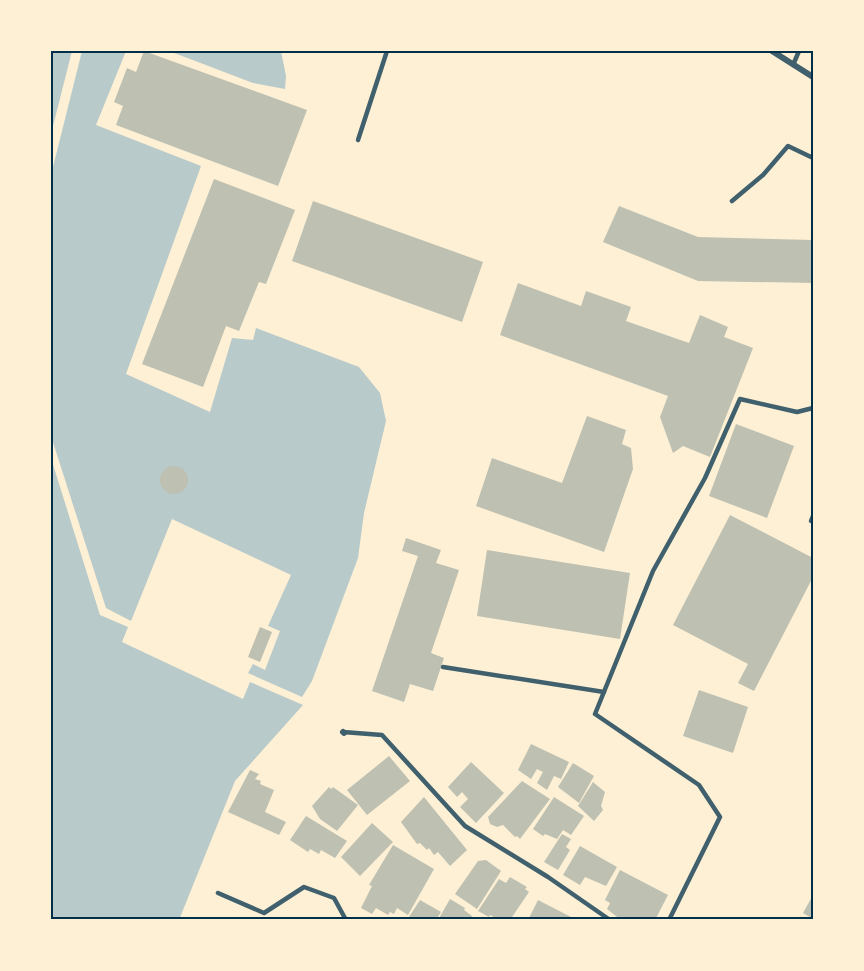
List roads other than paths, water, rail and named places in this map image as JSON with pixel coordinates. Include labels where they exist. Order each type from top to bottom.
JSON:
[{"type":"street","points":[[772,51],[813,77]]},
{"type":"lane","points":[[358,140],[387,51]]},
{"type":"lane","points":[[793,65],[799,51]]},
{"type":"lane","points":[[732,201],[763,175],[789,146],[811,157],[813,155]]},
{"type":"lane","points":[[669,920],[720,817],[699,785],[595,714],[653,571],[705,478],[740,399],[797,412],[813,408]]},
{"type":"lane","points":[[443,667],[604,692]]},
{"type":"lane","points":[[343,732],[382,735],[465,825],[548,877],[610,920]]},
{"type":"lane","points":[[218,893],[264,914],[304,887],[334,898],[346,920]]}]
